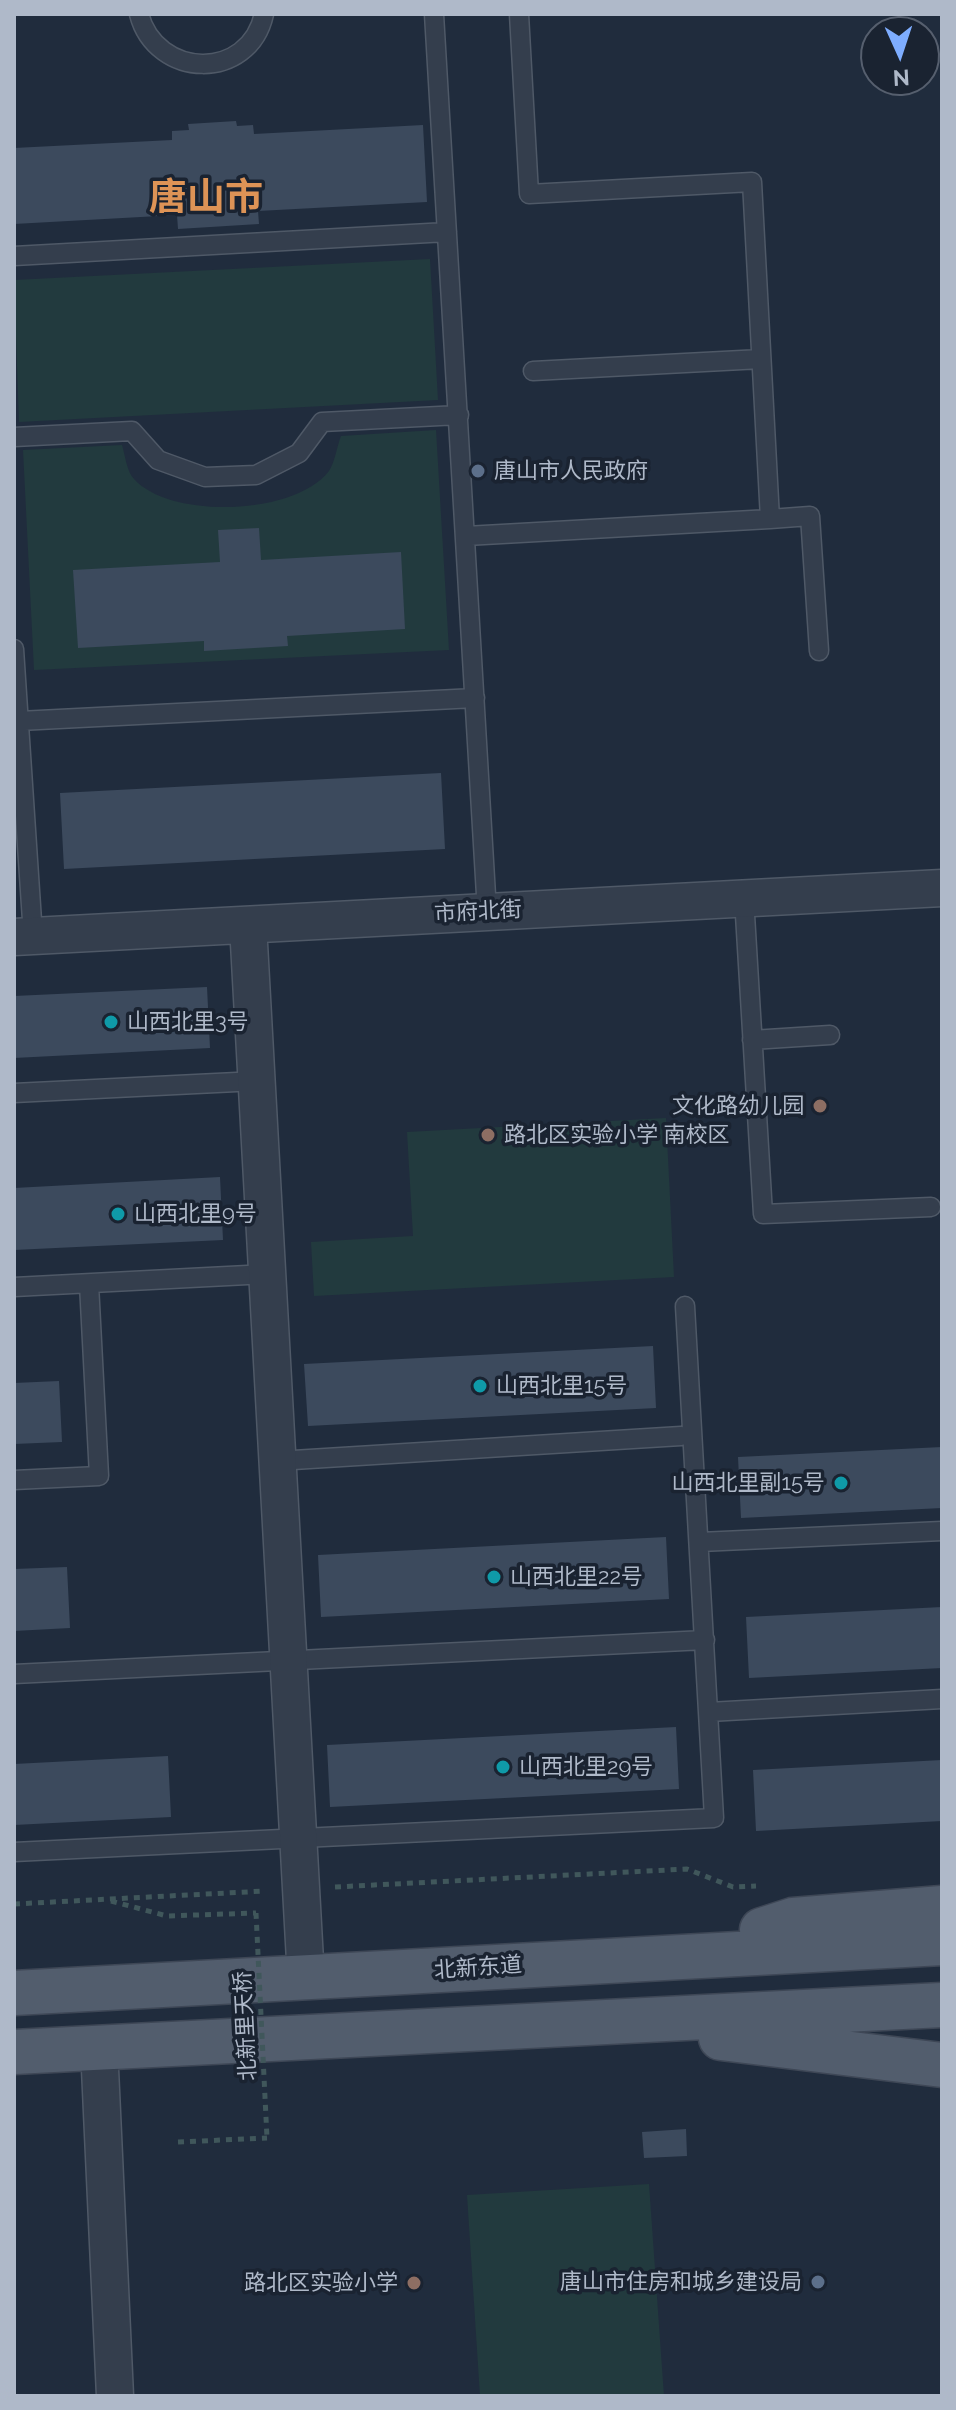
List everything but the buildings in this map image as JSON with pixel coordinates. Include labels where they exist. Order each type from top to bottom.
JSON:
[{"type":"main road","points":[[687,1955],[793,1920],[942,1908]]},
{"type":"main road","name":"北新东道","points":[[14,1993],[942,1943]]},
{"type":"main road","points":[[14,2052],[942,2005]]},
{"type":"main road","points":[[607,2024],[942,2065]]},
{"type":"street","name":"市府北街","points":[[23,937],[942,888]]},
{"type":"street","points":[[248,925],[306,1979]]},
{"type":"street","points":[[99,2047],[115,2396]]},
{"type":"lane","points":[[139,14],[153,43],[168,56],[206,66],[226,61],[242,51],[255,37],[264,14]]},
{"type":"lane","points":[[434,14],[487,912]]},
{"type":"lane","points":[[519,14],[529,194],[752,182],[770,519]]},
{"type":"lane","points":[[14,256],[447,232]]},
{"type":"lane","points":[[533,371],[761,359]]},
{"type":"lane","points":[[14,437],[132,431],[158,460],[205,477],[256,475],[299,453],[322,422],[459,415]]},
{"type":"lane","points":[[466,536],[810,516],[819,651]]},
{"type":"lane","points":[[14,649],[19,721],[23,937]]},
{"type":"lane","points":[[19,721],[475,698]]},
{"type":"lane","points":[[744,898],[763,1214],[931,1207]]},
{"type":"lane","points":[[752,1040],[830,1035]]},
{"type":"lane","points":[[14,1093],[257,1081]]},
{"type":"lane","points":[[14,1287],[267,1274]]},
{"type":"lane","points":[[14,1480],[99,1476],[89,1284]]},
{"type":"lane","points":[[14,1852],[714,1818],[685,1306]]},
{"type":"lane","points":[[277,1461],[681,1436]]},
{"type":"lane","points":[[700,1542],[942,1531]]},
{"type":"lane","points":[[14,1674],[705,1640]]},
{"type":"lane","points":[[709,1712],[942,1699]]},
{"type":"path","points":[[14,1904],[687,1869]]},
{"type":"path","name":"北新里天桥","points":[[104,1899],[167,1916],[256,1913],[267,2138],[178,2142]]},
{"type":"green space","points":[[430,259],[438,400],[19,422],[14,280]]},
{"type":"green space","points":[[436,430],[449,650],[34,670],[23,450],[122,445],[132,476],[152,492],[175,501],[233,507],[290,497],[313,486],[329,471],[341,436]]},
{"type":"green space","points":[[666,1118],[674,1277],[314,1296],[311,1242],[413,1236],[407,1132]]},
{"type":"green space","points":[[649,2184],[664,2396],[480,2396],[467,2195]]},
{"type":"place","name":"唐山市人民政府","points":[[478,471]]},
{"type":"place","name":"山西北里3号","points":[[111,1022]]},
{"type":"place","name":"文化路幼儿园","points":[[820,1106]]},
{"type":"place","name":"路北区实验小学 南校区","points":[[488,1135]]},
{"type":"place","name":"山西北里9号","points":[[118,1214]]},
{"type":"place","name":"山西北里15号","points":[[480,1386]]},
{"type":"place","name":"山西北里副15号","points":[[841,1483]]},
{"type":"place","name":"山西北里22号","points":[[494,1577]]},
{"type":"place","name":"山西北里29号","points":[[503,1767]]},
{"type":"place","name":"唐山市住房和城乡建设局","points":[[818,2282]]},
{"type":"place","name":"路北区实验小学","points":[[414,2283]]},
{"type":"district","name":"唐山市","points":[[206,199]]}]
